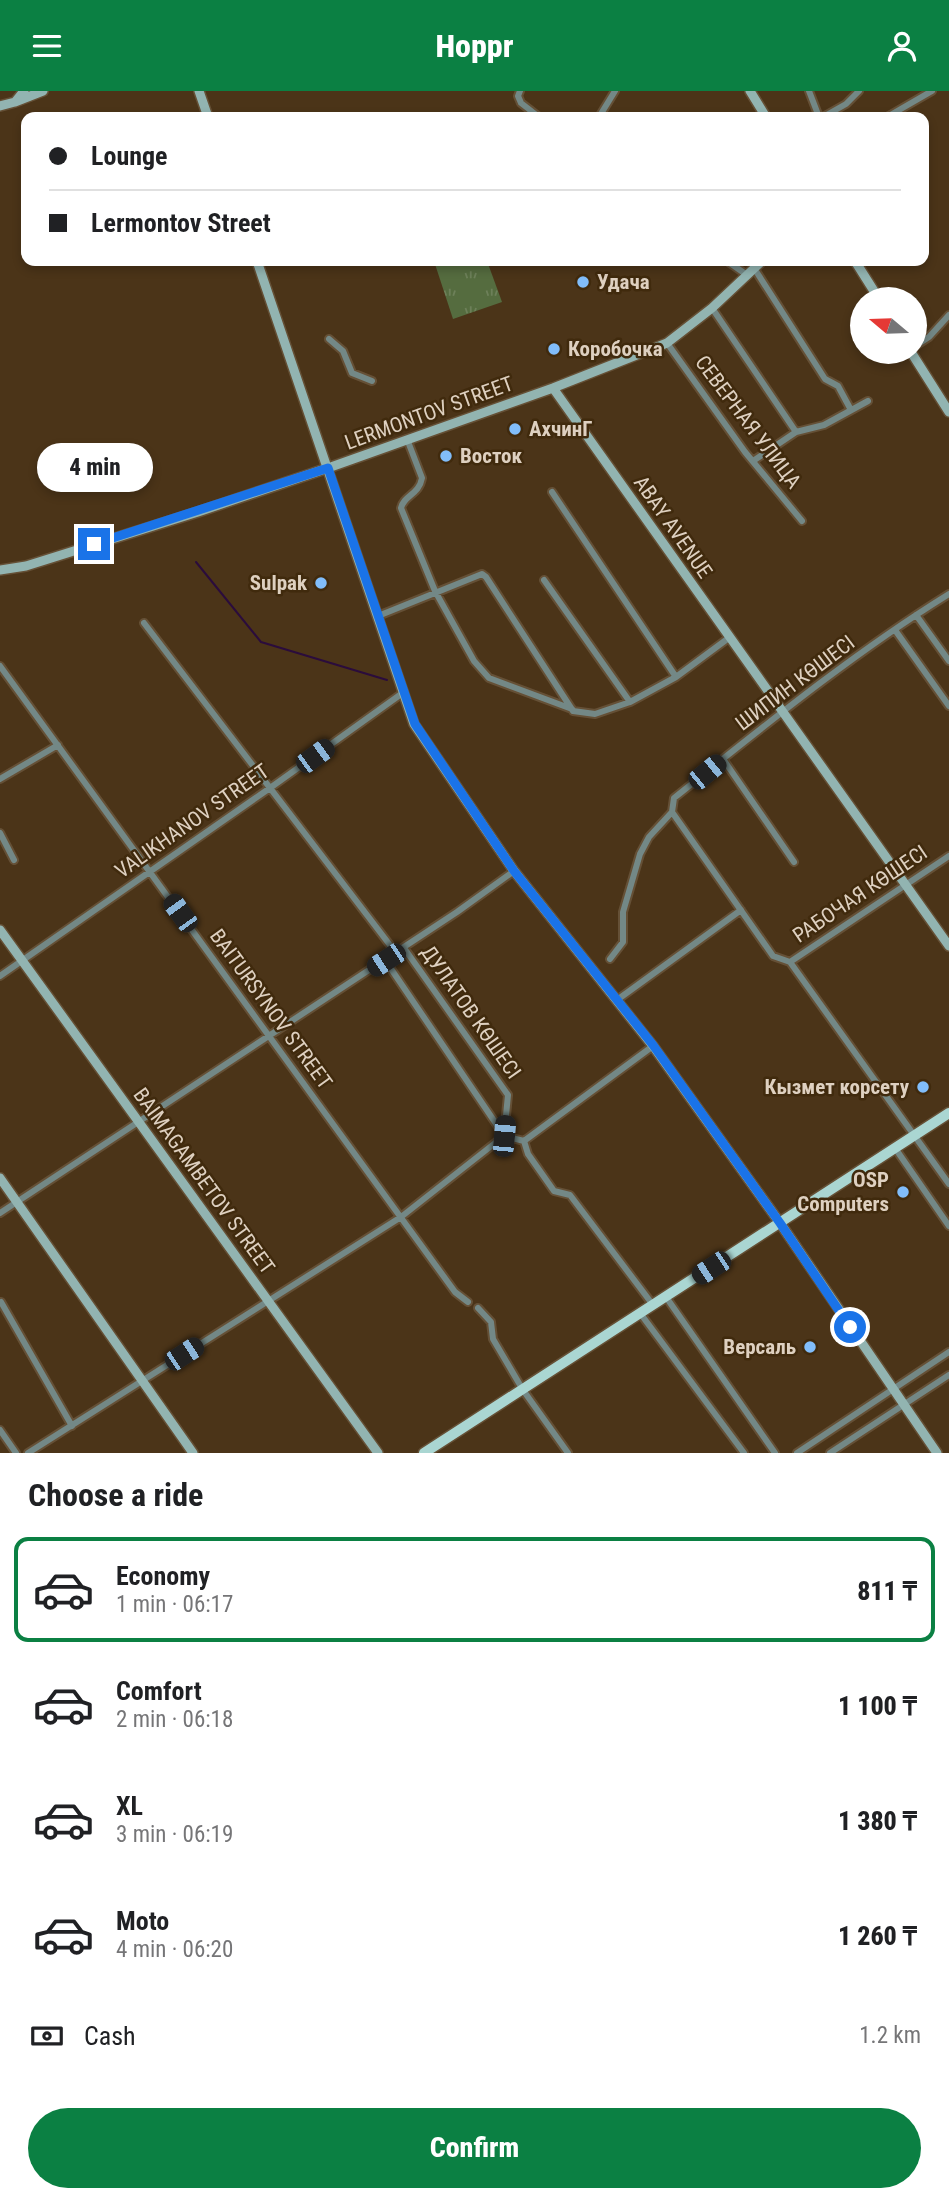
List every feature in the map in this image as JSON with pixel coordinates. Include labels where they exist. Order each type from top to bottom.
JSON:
[{"type":"main road","points":[[424,1453],[949,1114]]},
{"type":"street","points":[[15,101],[24,91]]},
{"type":"street","points":[[0,106],[43,91]]},
{"type":"street","points":[[199,91],[206,112]]},
{"type":"street","points":[[602,112],[615,91]]},
{"type":"street","points":[[750,91],[763,112]]},
{"type":"street","points":[[809,91],[819,112]]},
{"type":"street","points":[[831,112],[846,104],[859,91]]},
{"type":"street","points":[[896,112],[932,91]]},
{"type":"street","points":[[519,92],[518,99],[532,112]]},
{"type":"street","points":[[259,266],[415,724],[514,871],[653,1045],[780,1223],[937,1453]]},
{"type":"street","points":[[738,266],[751,272],[825,379],[838,386],[851,410]]},
{"type":"street","name":"LERMONTOV STREET","points":[[0,570],[26,566],[187,516],[554,388],[667,343],[712,308],[757,266]]},
{"type":"street","points":[[858,266],[871,287]]},
{"type":"street","points":[[712,308],[796,432]]},
{"type":"street","points":[[928,338],[949,315]]},
{"type":"street","points":[[329,338],[343,351],[352,373],[372,381]]},
{"type":"street","name":"СЕВЕРНАЯ УЛИЦА","points":[[667,343],[753,461],[802,521]]},
{"type":"street","points":[[919,364],[949,412]]},
{"type":"street","name":"ABAY AVENUE","points":[[554,388],[949,946]]},
{"type":"street","points":[[753,461],[796,432],[824,425],[869,401]]},
{"type":"street","points":[[407,439],[422,478],[418,490],[403,502],[401,508],[435,591],[474,661],[489,678],[573,710],[595,714],[630,702],[676,677],[730,637]]},
{"type":"street","points":[[552,492],[676,677]]},
{"type":"street","points":[[379,616],[477,574],[486,576],[573,710]]},
{"type":"street","points":[[544,580],[630,702]]},
{"type":"street","name":"ШИПИН КӨШЕСІ","points":[[610,959],[623,942],[623,912],[640,854],[649,837],[672,812],[674,798],[782,712],[949,594]]},
{"type":"street","points":[[916,615],[949,661]]},
{"type":"street","name":"ДУЛАТОВ КӨШЕСІ","points":[[144,623],[396,953]]},
{"type":"street","points":[[895,630],[949,706]]},
{"type":"street","name":"BAITURSYNOV STREET","points":[[0,666],[455,1292],[468,1302]]},
{"type":"street","name":"VALIKHANOV STREET","points":[[0,976],[404,692]]},
{"type":"street","points":[[0,779],[58,745]]},
{"type":"street","points":[[723,759],[794,862]]},
{"type":"street","points":[[672,812],[773,956],[790,962],[949,1184]]},
{"type":"street","points":[[0,833],[14,860]]},
{"type":"street","name":"РАБОЧАЯ КӨШЕСІ","points":[[790,962],[949,856]]},
{"type":"street","points":[[0,1213],[386,960],[514,871]]},
{"type":"street","points":[[617,1000],[741,911]]},
{"type":"street","name":"BAIMAGAMBETOV STREET","points":[[0,930],[378,1453]]},
{"type":"street","name":"ДУЛАТОВ КӨШЕСІ","points":[[404,948],[508,1095],[507,1137]]},
{"type":"street","name":"ДУЛАТОВ КӨШЕСІ","points":[[386,960],[507,1137]]},
{"type":"street","points":[[28,1453],[401,1217],[507,1137],[521,1140],[653,1045]]},
{"type":"street","points":[[521,1140],[527,1154],[554,1191],[570,1195],[653,1305]]},
{"type":"street","points":[[895,1148],[949,1226]]},
{"type":"street","points":[[0,1178],[193,1453]]},
{"type":"street","points":[[666,1297],[775,1453]]},
{"type":"street","points":[[1,1302],[72,1426]]},
{"type":"street","points":[[478,1308],[491,1322],[493,1339],[523,1390],[568,1453]]},
{"type":"street","points":[[640,1313],[744,1453]]},
{"type":"street","points":[[797,1453],[949,1352]]},
{"type":"street","points":[[830,1453],[949,1375]]},
{"type":"street","points":[[0,1430],[16,1453]]},
{"type":"green space","points":[[436,266],[489,266],[502,302],[453,319]]},
{"type":"waterway","points":[[196,562],[261,642],[387,680]]},
{"type":"place","name":"Удача","points":[[583,282]]},
{"type":"place","name":"Коробочка","points":[[554,349]]},
{"type":"place","name":"АхчинГ","points":[[515,429]]},
{"type":"place","name":"Восток","points":[[446,456]]},
{"type":"place","name":"Sulpak","points":[[321,583]]},
{"type":"place","name":"Кызмет корсету","points":[[923,1087]]},
{"type":"place","name":"OSP Computers","points":[[903,1192]]},
{"type":"place","name":"Версаль","points":[[810,1347]]},
{"type":"route","points":[[94,544],[328,468],[415,724],[514,871],[653,1045],[780,1223],[850,1327]]}]
